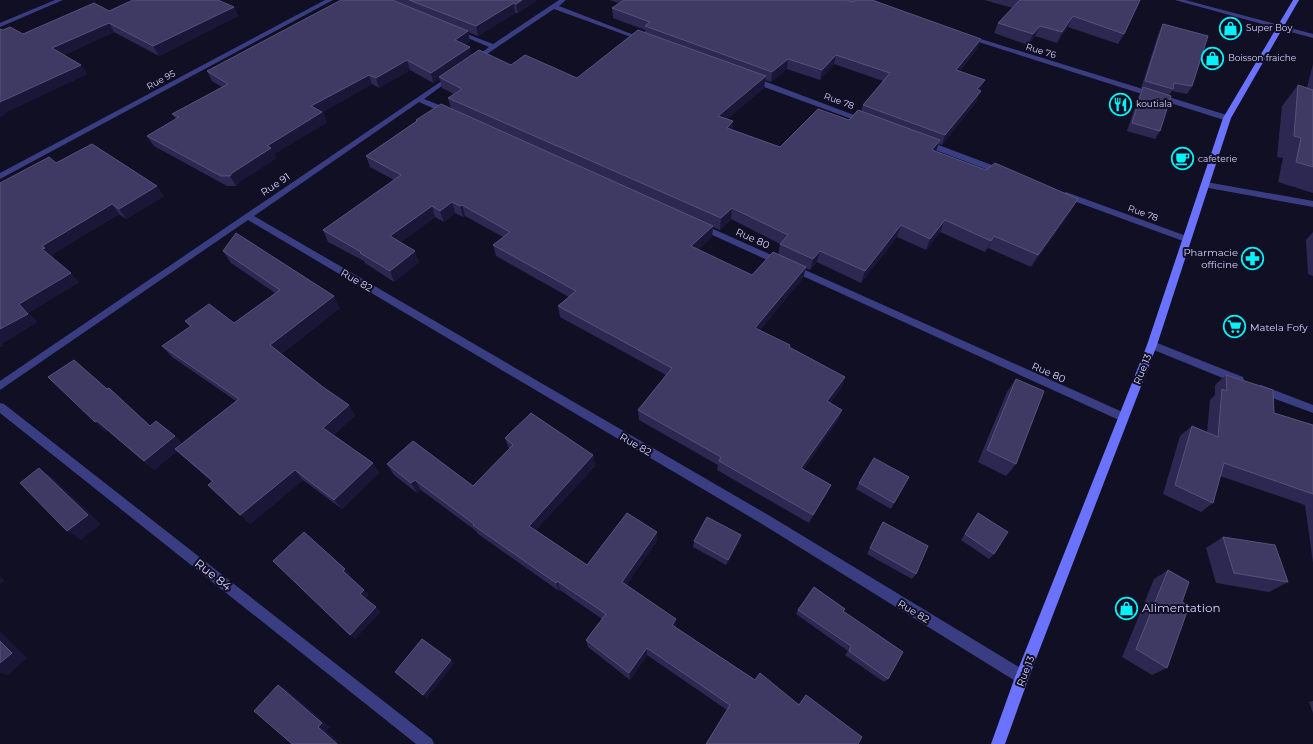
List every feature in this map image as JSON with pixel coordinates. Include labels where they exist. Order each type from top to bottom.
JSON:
[{"type":"street","points":[[0,25],[60,0]]},
{"type":"street","name":"Rue 95","points":[[0,176],[330,0]]},
{"type":"street","points":[[469,64],[563,0]]},
{"type":"street","points":[[848,0],[871,7]]},
{"type":"street","points":[[1178,0],[1313,36]]},
{"type":"street","name":"Rue 13","points":[[998,744],[1022,677],[1152,345],[1227,118],[1296,0]]},
{"type":"street","points":[[554,6],[650,42]]},
{"type":"street","points":[[451,29],[494,47]]},
{"type":"street","name":"Rue 76","points":[[962,36],[1227,118]]},
{"type":"street","name":"Rue 91","points":[[0,386],[457,73]]},
{"type":"street","name":"Rue 78","points":[[747,78],[874,124]]},
{"type":"street","points":[[419,99],[455,115]]},
{"type":"street","points":[[918,141],[1007,174]]},
{"type":"street","points":[[1206,185],[1313,204]]},
{"type":"street","name":"Rue 78","points":[[1060,193],[1186,239]]},
{"type":"street","name":"Rue 82","points":[[247,216],[766,520],[1022,677]]},
{"type":"street","name":"Rue 80","points":[[695,224],[1123,417]]},
{"type":"street","points":[[1152,345],[1313,410]]},
{"type":"street","name":"Rue 84","points":[[0,407],[427,744]]},
{"type":"building","points":[[133,0],[218,0],[234,7],[153,46],[109,23],[52,48],[81,65],[0,102],[0,29],[3,30],[10,27],[23,34],[94,3],[109,11]]},
{"type":"building","points":[[341,0],[392,0],[468,31],[455,40],[470,47],[431,73],[407,60],[376,78],[369,75],[311,106],[322,112],[267,146],[271,148],[232,173],[230,176],[221,176],[147,136],[179,117],[172,114],[228,84],[207,71]]},
{"type":"building","points":[[409,0],[522,0],[516,4],[514,3],[476,26]]},
{"type":"building","points":[[624,0],[846,0],[853,2],[856,0],[872,0],[981,39],[956,70],[985,80],[977,89],[981,91],[945,135],[863,105],[890,73],[836,55],[822,70],[788,59],[772,72],[645,26],[650,22],[612,8]]},
{"type":"building","points":[[1020,0],[1140,0],[1124,34],[1073,16],[1062,32],[1040,26],[1033,34],[998,23]]},
{"type":"building","points":[[1163,24],[1208,36],[1192,86],[1174,83],[1173,89],[1145,81]]},
{"type":"building","points":[[638,30],[766,76],[718,116],[733,121],[727,128],[780,147],[818,109],[849,120],[858,110],[940,140],[932,150],[986,170],[995,163],[1078,199],[1038,255],[994,236],[991,241],[945,220],[930,239],[901,225],[865,271],[820,251],[813,259],[780,244],[788,235],[732,208],[721,218],[448,98],[462,89],[439,77],[479,50],[511,65],[525,55],[577,78]]},
{"type":"building","points":[[1298,85],[1313,90],[1313,167],[1296,162],[1301,138],[1294,136]]},
{"type":"building","points":[[1143,87],[1171,96],[1160,131],[1132,123]]},
{"type":"building","points":[[441,104],[713,226],[691,246],[752,275],[773,252],[806,267],[755,328],[790,345],[789,347],[845,377],[827,401],[842,410],[801,468],[831,485],[813,515],[719,461],[721,457],[638,410],[672,368],[558,306],[576,291],[493,245],[510,232],[462,205],[460,206],[452,202],[440,211],[432,206],[390,236],[415,251],[390,271],[323,230],[401,175],[366,156]]},
{"type":"building","points":[[92,144],[157,186],[119,209],[112,204],[42,246],[45,248],[42,249],[71,273],[19,304],[28,314],[0,329],[0,183],[49,157],[56,163]]},
{"type":"building","points":[[236,233],[334,296],[270,345],[323,387],[349,405],[323,428],[373,463],[334,500],[295,470],[240,515],[208,485],[213,481],[175,449],[239,399],[162,346],[191,326],[185,321],[209,304],[234,323],[280,290],[223,251]]},
{"type":"building","points":[[74,360],[107,389],[109,388],[150,426],[156,421],[175,436],[144,461],[97,421],[95,422],[48,377]]},
{"type":"building","points":[[1226,375],[1273,390],[1274,413],[1313,425],[1313,494],[1224,463],[1213,503],[1175,485],[1192,426],[1218,437],[1222,389],[1227,391]]},
{"type":"building","points":[[1016,379],[1044,391],[1016,464],[987,450]]},
{"type":"building","points":[[531,413],[593,455],[529,526],[587,565],[627,513],[657,532],[622,582],[676,619],[672,625],[755,680],[760,673],[799,705],[806,695],[862,737],[858,744],[706,744],[730,705],[647,648],[629,673],[586,640],[606,614],[557,581],[556,583],[473,525],[474,524],[415,480],[411,483],[387,464],[413,441],[473,486],[513,445],[505,438]]},
{"type":"building","points":[[874,458],[909,477],[894,503],[859,483]]},
{"type":"building","points":[[39,468],[88,515],[67,531],[20,483]]},
{"type":"building","points":[[978,513],[1008,532],[994,554],[965,534]]},
{"type":"building","points":[[707,517],[741,535],[728,560],[694,541]]},
{"type":"building","points":[[883,522],[928,546],[916,574],[870,548]]},
{"type":"building","points":[[304,532],[345,569],[343,571],[364,590],[360,594],[376,607],[350,635],[273,561]]},
{"type":"building","points":[[1223,537],[1275,545],[1288,582],[1234,573]]},
{"type":"building","points":[[1168,570],[1189,582],[1182,602],[1189,606],[1167,668],[1136,649]]},
{"type":"building","points":[[814,587],[845,609],[843,611],[903,652],[888,679],[849,651],[851,646],[798,610]]},
{"type":"building","points":[[422,639],[451,660],[423,695],[395,672]]},
{"type":"building","points":[[0,641],[12,653],[0,663]]},
{"type":"building","points":[[278,685],[322,723],[318,727],[337,744],[292,744],[254,711]]},
{"type":"place","name":"Super Boy","points":[[1230,28]]},
{"type":"place","name":"Boisson fraiche","points":[[1212,58]]},
{"type":"place","name":"koutiala","points":[[1120,104]]},
{"type":"place","name":"cafeterie","points":[[1183,159]]},
{"type":"place","name":"Pharmacie officine","points":[[1253,258]]},
{"type":"place","name":"Matela Fofy","points":[[1234,327]]},
{"type":"place","name":"Alimentation","points":[[1126,608]]}]
